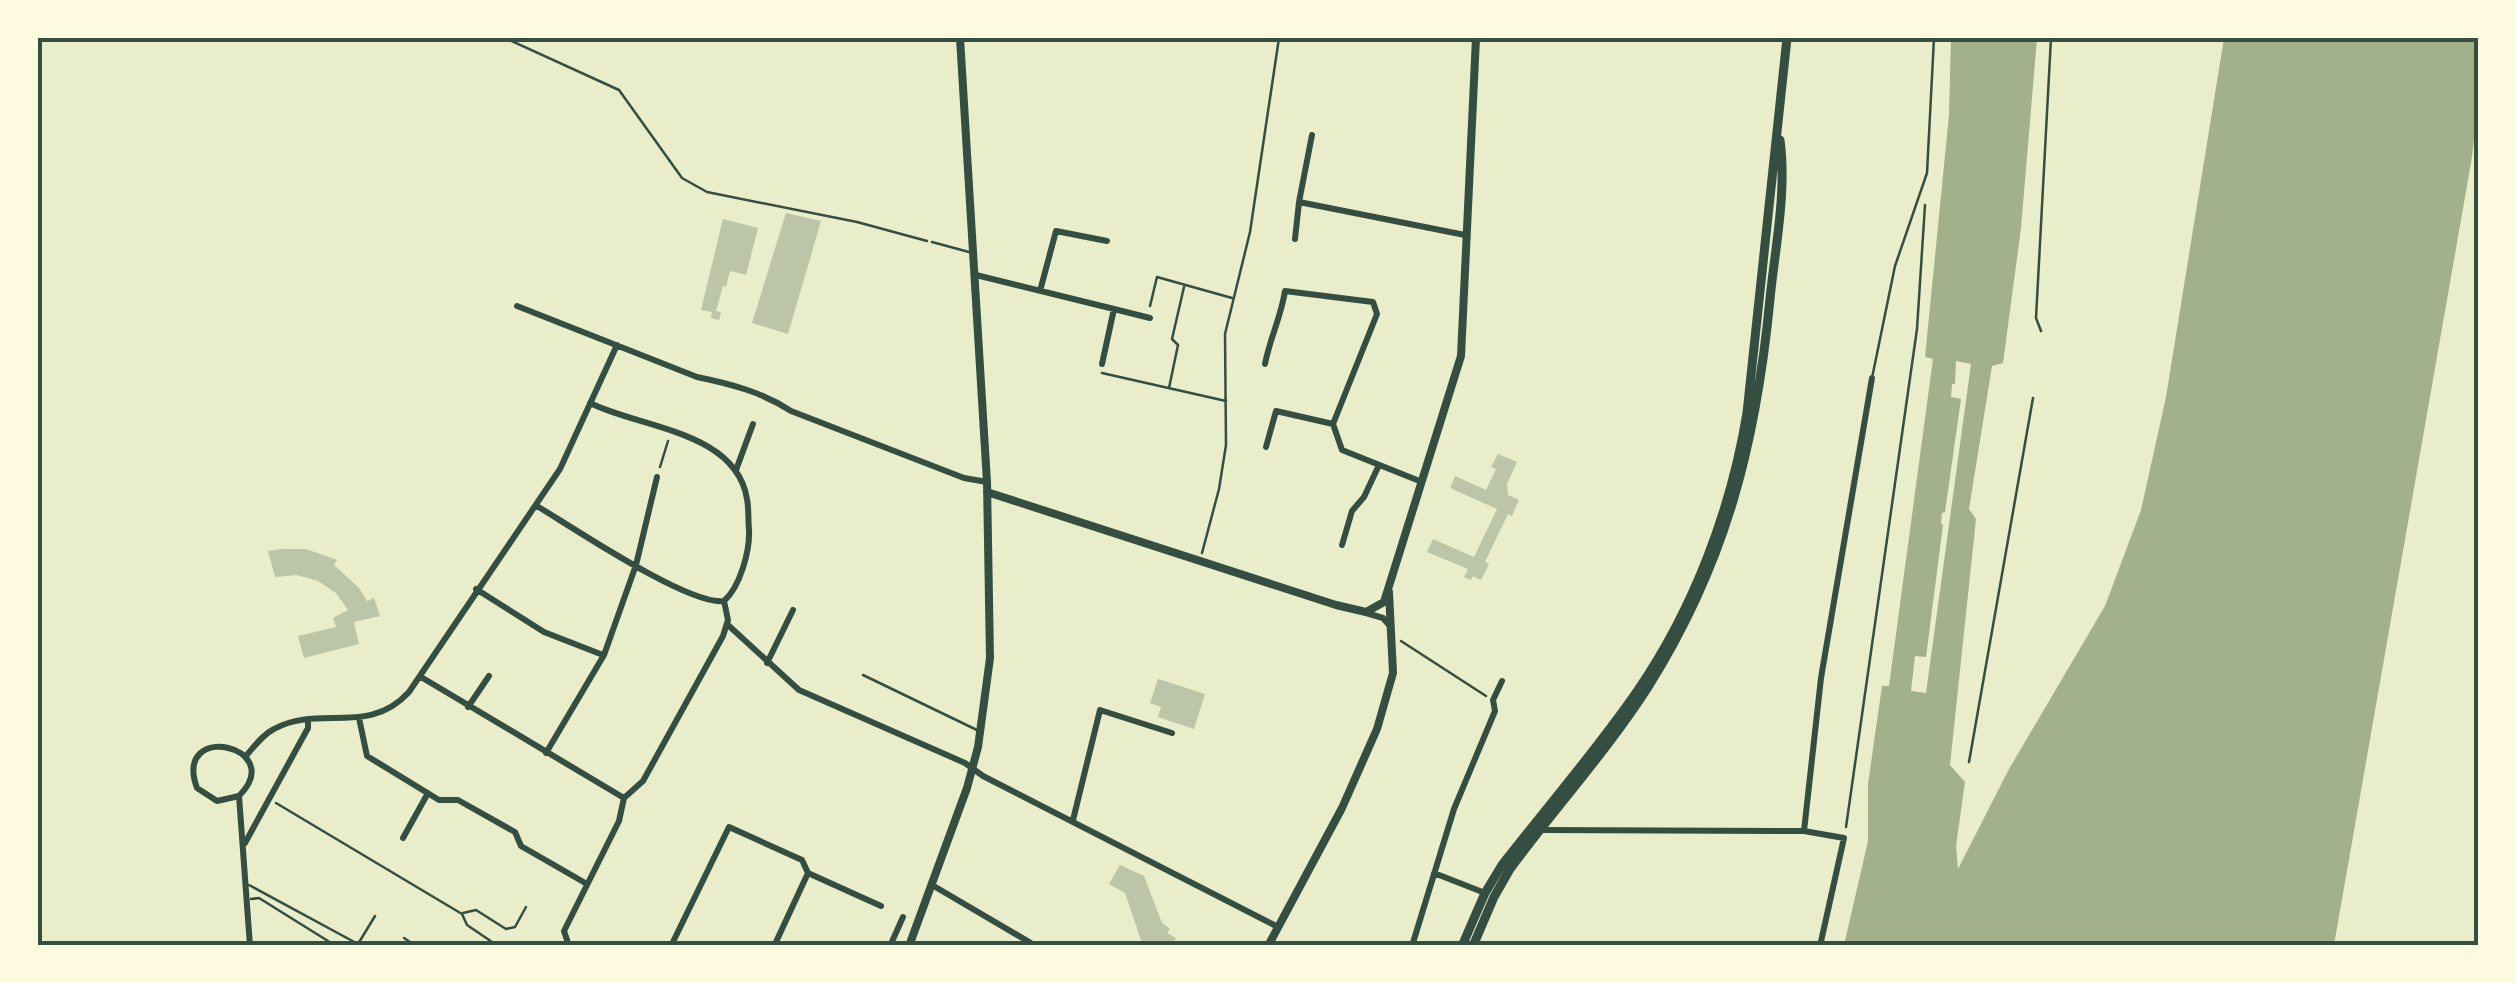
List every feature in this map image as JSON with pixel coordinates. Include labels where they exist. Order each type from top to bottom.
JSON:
[{"type":"main road","points":[[1462,946],[1502,866],[1640,688],[1668,641],[1712,546],[1747,413],[1787,38]]},
{"type":"main road","points":[[1473,946],[1494,897],[1538,830],[1646,690],[1698,599],[1723,532],[1759,400],[1780,200],[1779,133]]},
{"type":"street","points":[[909,946],[972,770],[991,630],[976,275],[960,38]]},
{"type":"street","points":[[1361,612],[1378,608],[1389,592],[1460,356],[1476,38]]},
{"type":"street","points":[[1295,238],[1312,135]]},
{"type":"street","points":[[1299,202],[1465,236]]},
{"type":"street","points":[[1040,291],[1056,230],[1107,240]]},
{"type":"street","points":[[976,275],[1149,317]]},
{"type":"street","points":[[1265,364],[1285,291],[1373,302],[1376,314],[1333,424],[1342,450],[1422,482]]},
{"type":"street","points":[[517,306],[698,377],[771,398],[791,411],[987,487],[1200,563],[1383,618],[1391,630]]},
{"type":"street","points":[[1102,364],[1114,309]]},
{"type":"street","points":[[245,756],[271,730],[308,721],[377,715],[397,705],[560,469],[617,345]]},
{"type":"street","points":[[1804,831],[1821,678],[1872,378]]},
{"type":"street","points":[[537,506],[636,565],[710,602],[724,601],[732,594],[750,539],[747,496],[736,470],[713,449],[671,430],[621,417],[590,403]]},
{"type":"street","points":[[1266,447],[1276,411],[1333,424]]},
{"type":"street","points":[[736,470],[752,424]]},
{"type":"street","points":[[1342,545],[1352,511],[1379,465]]},
{"type":"street","points":[[546,754],[604,655],[636,565],[657,477]]},
{"type":"street","points":[[476,589],[544,632],[604,655]]},
{"type":"street","points":[[1268,946],[1342,808],[1377,729],[1392,683],[1389,592]]},
{"type":"street","points":[[724,601],[728,625],[799,690],[964,763],[1278,927]]},
{"type":"street","points":[[768,662],[793,610]]},
{"type":"street","points":[[569,946],[564,931],[619,822],[624,798],[643,782],[728,625]]},
{"type":"street","points":[[420,676],[624,798]]},
{"type":"street","points":[[468,707],[489,676]]},
{"type":"street","points":[[1412,946],[1454,809],[1494,711],[1492,700],[1502,681]]},
{"type":"street","points":[[1073,820],[1100,710],[1172,733]]},
{"type":"street","points":[[359,718],[367,756],[428,794],[440,800],[458,800],[515,832],[522,846],[587,884]]},
{"type":"street","points":[[245,844],[308,728],[308,721]]},
{"type":"street","points":[[230,746],[245,756],[250,773],[239,796],[225,802],[210,799],[198,788],[194,769],[197,760],[211,747],[230,746]]},
{"type":"street","points":[[403,838],[428,794]]},
{"type":"street","points":[[239,796],[250,946]]},
{"type":"street","points":[[670,946],[729,826],[802,860],[808,873],[881,906]]},
{"type":"street","points":[[1538,830],[1804,831],[1844,838],[1820,946]]},
{"type":"street","points":[[776,942],[808,873]]},
{"type":"street","points":[[1434,873],[1485,894]]},
{"type":"street","points":[[932,885],[1036,946]]},
{"type":"street","points":[[890,946],[900,915],[918,923]]},
{"type":"lane","points":[[1872,378],[1895,266],[1927,174],[1934,38]]},
{"type":"lane","points":[[932,242],[974,254]]},
{"type":"lane","points":[[862,675],[980,732]]},
{"type":"lane","points":[[248,884],[358,944],[375,916]]},
{"type":"lane","points":[[249,899],[259,898],[336,946]]},
{"type":"lane","points":[[404,938],[416,946]]},
{"type":"path","points":[[504,38],[619,90],[682,178],[707,192],[857,222],[932,242]]},
{"type":"path","points":[[1200,563],[1226,445],[1225,334],[1250,232],[1279,38]]},
{"type":"path","points":[[2040,331],[2036,318],[2051,38]]},
{"type":"path","points":[[1844,838],[1917,329],[1927,174]]},
{"type":"path","points":[[1149,317],[1157,278],[1234,298]]},
{"type":"path","points":[[1168,388],[1178,346],[1172,339],[1184,286]]},
{"type":"path","points":[[1102,364],[1100,373],[1228,402]]},
{"type":"path","points":[[1969,762],[2033,398]]},
{"type":"path","points":[[657,477],[671,430]]},
{"type":"path","points":[[1391,630],[1492,700]]},
{"type":"path","points":[[270,800],[462,914],[467,925],[498,945]]},
{"type":"path","points":[[462,914],[476,910],[506,929],[515,927],[526,907]]},
{"type":"shaded area","points":[[1951,38],[2037,38],[2021,228],[2003,363],[1992,366],[1969,509],[1976,519],[1950,765],[1965,782],[1956,846],[1958,869],[2009,769],[2105,606],[2141,510],[2166,397],[2224,38],[2478,38],[2478,107],[2472,157],[2334,945],[1844,945],[1868,841],[1868,784],[1882,686],[1889,686],[1933,359],[1925,357],[1949,115]],"holes":[[[1956,361],[1971,364],[1926,693],[1911,691],[1915,656],[1926,657],[1942,513],[1961,399],[1951,397]]]},
{"type":"building","points":[[786,213],[821,221],[788,334],[752,323]]},
{"type":"building","points":[[723,219],[758,228],[746,275],[730,271],[726,287],[723,286],[716,311],[721,312],[719,320],[711,318],[712,312],[701,310]]},
{"type":"building","points":[[1498,454],[1517,462],[1507,484],[1508,495],[1519,500],[1485,562],[1489,564],[1481,580],[1473,576],[1471,580],[1464,577],[1468,569],[1427,552],[1433,539],[1474,557],[1497,509],[1450,488],[1455,476],[1486,490]]},
{"type":"building","points":[[306,549],[337,560],[334,565],[367,601],[374,598],[380,616],[354,622],[359,644],[304,658],[298,636],[336,627],[333,618],[348,610],[336,593],[318,581],[297,575],[275,577],[268,551]]},
{"type":"building","points":[[1158,679],[1205,694],[1194,729],[1158,717],[1161,707],[1150,703]]},
{"type":"building","points":[[1120,865],[1144,876],[1162,923],[1170,929],[1167,933],[1176,938],[1172,946],[1150,946],[1141,940],[1125,893],[1109,884]]}]
